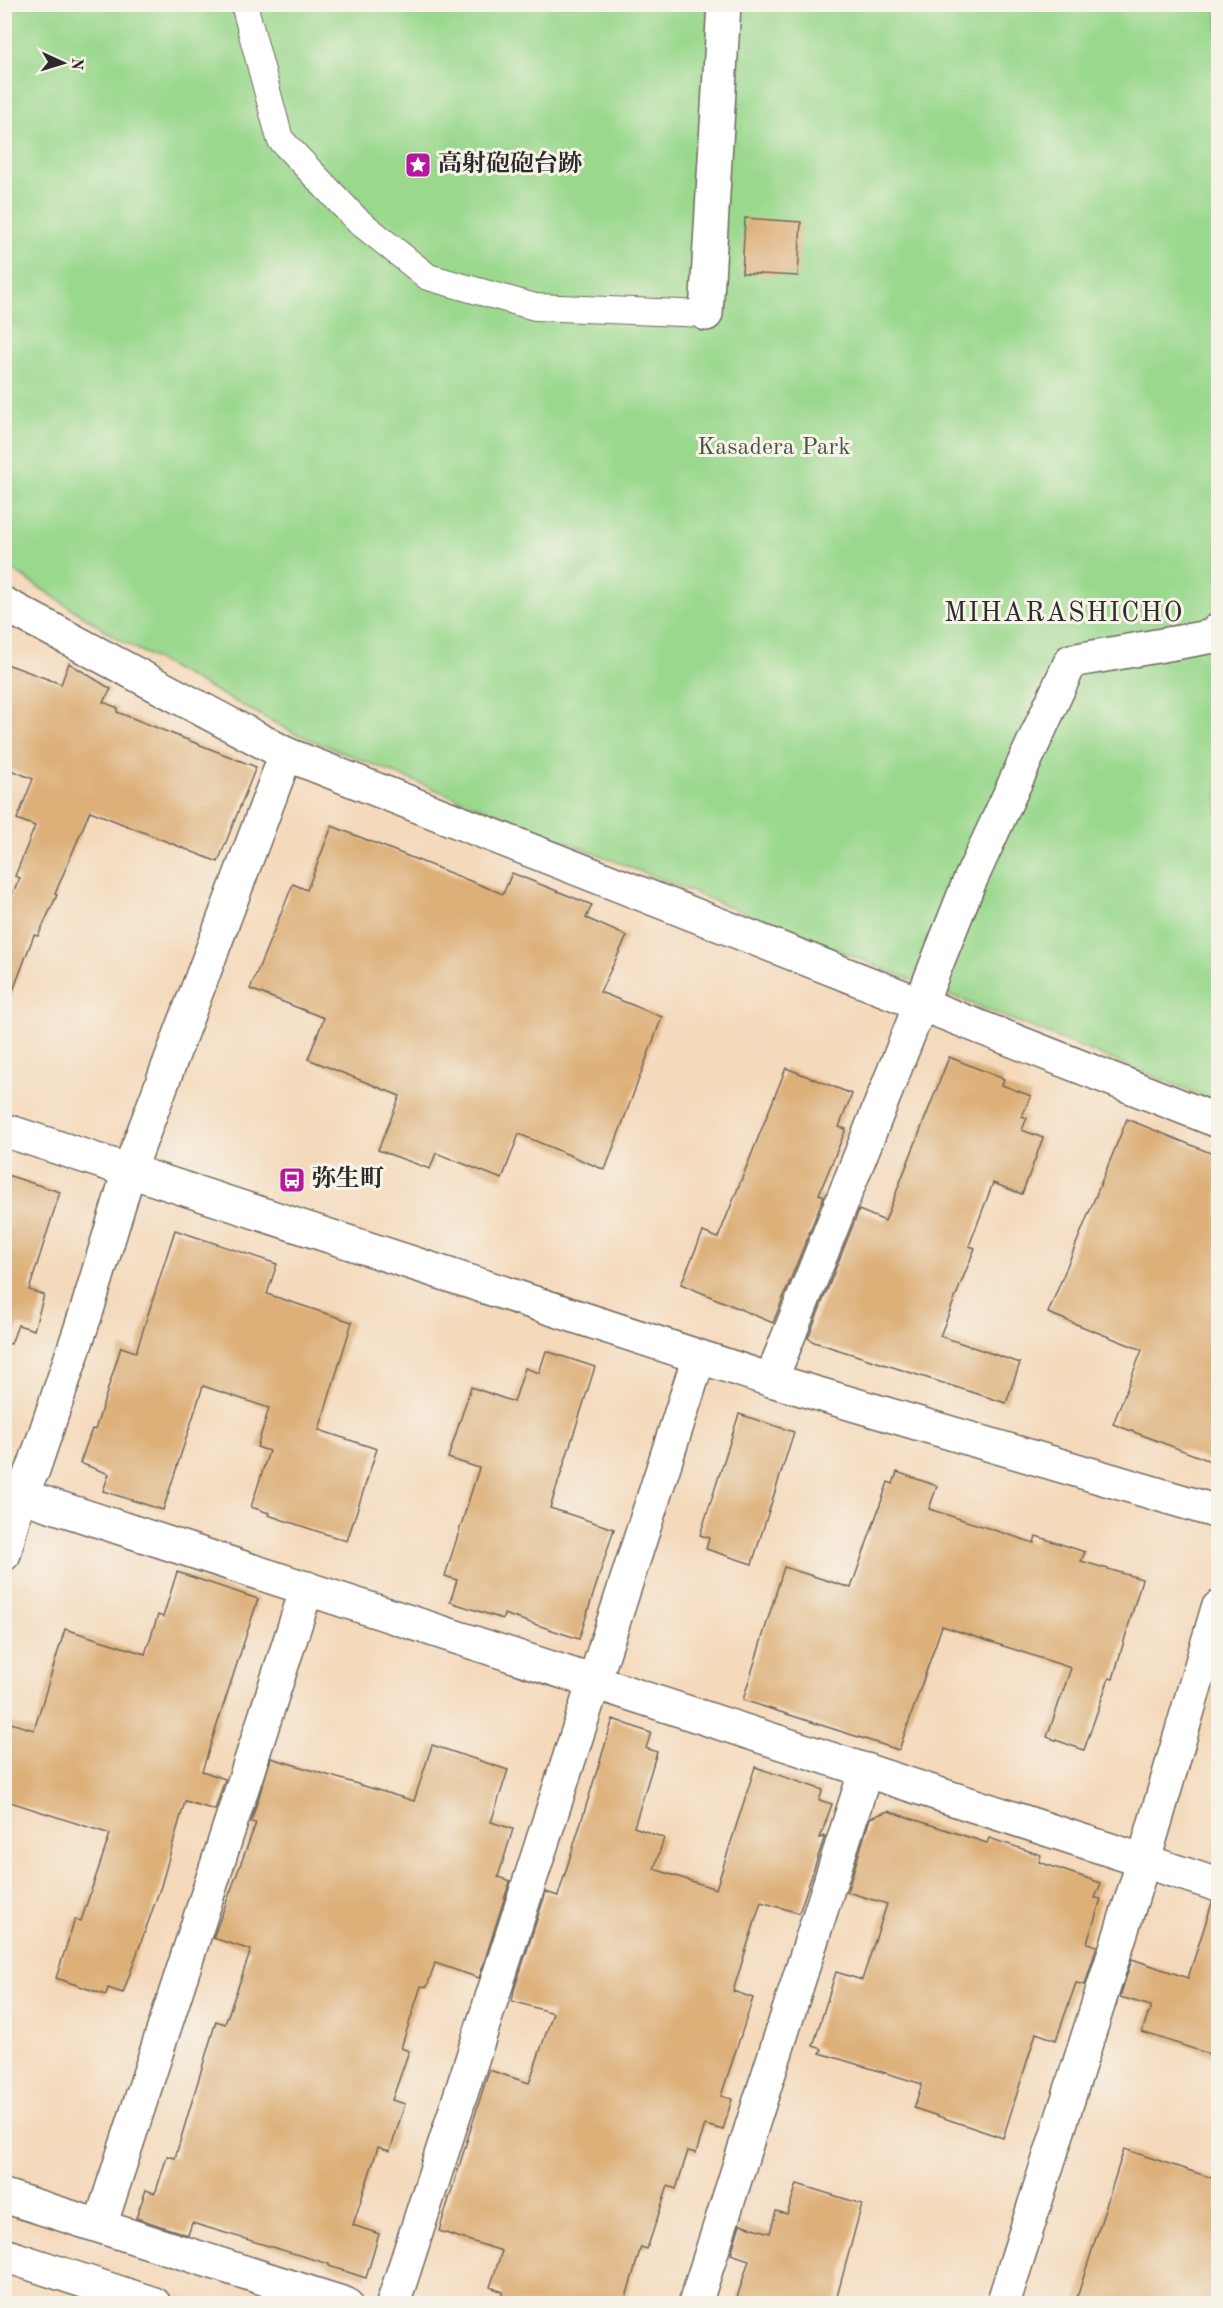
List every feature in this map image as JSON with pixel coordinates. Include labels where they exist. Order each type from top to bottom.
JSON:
[{"type":"street","points":[[706,314],[724,4]]},
{"type":"street","points":[[4,604],[286,754],[1218,1121]]},
{"type":"street","points":[[771,1380],[968,885],[1071,661],[1215,636],[1218,630]]},
{"type":"street","points":[[4,1554],[12,1492],[33,1470],[80,1332],[129,1171],[286,754]]},
{"type":"street","points":[[4,1130],[771,1380],[1218,1512]]},
{"type":"street","points":[[393,2304],[699,1357]]},
{"type":"street","points":[[12,1492],[1218,1885]]},
{"type":"street","points":[[100,2226],[307,1588]]},
{"type":"street","points":[[1003,2304],[1144,1860],[1218,1608]]},
{"type":"street","points":[[695,2304],[866,1770]]},
{"type":"street","points":[[4,2196],[345,2304]]},
{"type":"street","points":[[4,2255],[80,2292],[154,2304]]},
{"type":"lane","points":[[244,4],[280,139],[357,220],[428,277],[535,307],[706,314]]},
{"type":"green space","name":"Kasadera Park","points":[[4,5],[1218,5],[1218,1102],[294,733],[120,640],[5,565]]},
{"type":"building","points":[[745,218],[801,222],[798,276],[742,273]]},
{"type":"building","points":[[4,663],[61,684],[69,663],[111,689],[103,702],[118,708],[117,712],[256,767],[218,862],[90,811],[55,894],[57,895],[38,936],[34,935],[8,1004],[4,1003],[4,911],[20,878],[15,876],[35,826],[17,819],[33,779],[4,767]]},
{"type":"building","points":[[332,826],[503,894],[512,873],[592,905],[586,918],[627,936],[600,992],[662,1017],[605,1170],[519,1134],[502,1179],[436,1153],[430,1169],[378,1150],[400,1096],[308,1059],[324,1018],[250,989],[293,884],[307,890]]},
{"type":"building","points":[[949,1057],[1004,1079],[1002,1085],[1031,1096],[1022,1116],[1027,1118],[1022,1130],[1043,1138],[1022,1194],[993,1183],[969,1246],[975,1248],[940,1336],[1020,1363],[1006,1403],[814,1342],[808,1338],[859,1210],[885,1221]]},
{"type":"building","points":[[786,1068],[852,1094],[839,1127],[846,1129],[819,1194],[824,1196],[773,1323],[681,1284],[703,1232],[718,1238]]},
{"type":"building","points":[[1127,1119],[1218,1156],[1218,1464],[1113,1424],[1142,1350],[1048,1313]]},
{"type":"building","points":[[4,1174],[60,1192],[29,1290],[44,1295],[34,1330],[18,1325],[11,1344],[4,1343]]},
{"type":"building","points":[[175,1230],[277,1264],[267,1294],[352,1322],[319,1430],[377,1449],[347,1541],[268,1515],[269,1513],[251,1507],[269,1451],[257,1447],[269,1408],[203,1386],[163,1510],[103,1491],[109,1474],[80,1463],[92,1429],[95,1430],[121,1347],[136,1352]]},
{"type":"building","points":[[546,1351],[595,1367],[550,1508],[614,1529],[579,1639],[504,1614],[503,1619],[450,1602],[457,1580],[445,1576],[479,1468],[448,1458],[471,1387],[514,1402],[525,1368],[539,1373]]},
{"type":"building","points":[[739,1414],[794,1432],[752,1564],[706,1549],[709,1538],[700,1535]]},
{"type":"building","points":[[897,1472],[937,1486],[929,1509],[1034,1543],[1036,1536],[1085,1552],[1081,1561],[1142,1579],[1113,1679],[1109,1678],[1084,1750],[1047,1737],[1071,1668],[942,1626],[899,1750],[743,1700],[784,1567],[851,1588],[888,1482],[893,1484]]},
{"type":"building","points":[[177,1572],[258,1599],[202,1771],[225,1779],[215,1810],[185,1801],[161,1886],[123,1993],[108,1988],[106,1995],[56,1978],[75,1919],[81,1921],[110,1834],[4,1800],[4,1721],[34,1730],[65,1629],[145,1654],[158,1615],[163,1617]]},
{"type":"building","points":[[613,1719],[651,1733],[646,1748],[657,1752],[634,1827],[664,1838],[654,1869],[716,1889],[755,1767],[823,1790],[819,1800],[832,1804],[820,1838],[825,1836],[799,1913],[761,1902],[733,1991],[753,1998],[721,2096],[732,2099],[723,2130],[705,2125],[696,2153],[688,2151],[676,2189],[668,2186],[647,2249],[641,2247],[624,2304],[499,2304],[503,2292],[490,2287],[502,2251],[439,2231],[489,2070],[529,2083],[553,2013],[512,2001],[514,1990],[546,1892],[558,1896]]},
{"type":"building","points":[[432,1745],[508,1770],[491,1822],[513,1829],[498,1877],[510,1881],[479,1978],[435,1963],[427,1987],[421,1986],[401,2048],[409,2051],[392,2100],[405,2104],[390,2151],[378,2147],[353,2225],[379,2234],[366,2278],[329,2266],[329,2264],[192,2223],[188,2235],[136,2218],[146,2190],[154,2193],[156,2191],[167,2156],[175,2158],[216,2021],[225,2024],[251,1950],[213,1938],[256,1823],[251,1822],[271,1758],[414,1801]]},
{"type":"building","points":[[888,1811],[987,1843],[989,1838],[1041,1855],[1039,1862],[1101,1883],[1095,1898],[1101,1899],[1087,1943],[1097,1946],[1085,1985],[1076,1983],[1056,2040],[1036,2033],[1003,2138],[914,2108],[922,2084],[820,2053],[822,2049],[813,2046],[836,1972],[862,1980],[887,1904],[847,1892],[870,1818]]},
{"type":"building","points":[[1212,1903],[1218,1905],[1218,2057],[1142,2032],[1151,2006],[1120,1997],[1132,1959],[1188,1978]]},
{"type":"building","points":[[1124,2149],[1218,2180],[1218,2304],[1075,2304]]},
{"type":"building","points":[[797,2184],[862,2204],[835,2304],[735,2304],[749,2260],[731,2254],[740,2224],[770,2233],[776,2211],[787,2214]]},
{"type":"place","name":"高射砲砲台跡","points":[[418,165]]},
{"type":"place","name":"弥生町","points":[[292,1180]]},
{"type":"district","name":"MIHARASHICHO","points":[[1064,613]]}]
